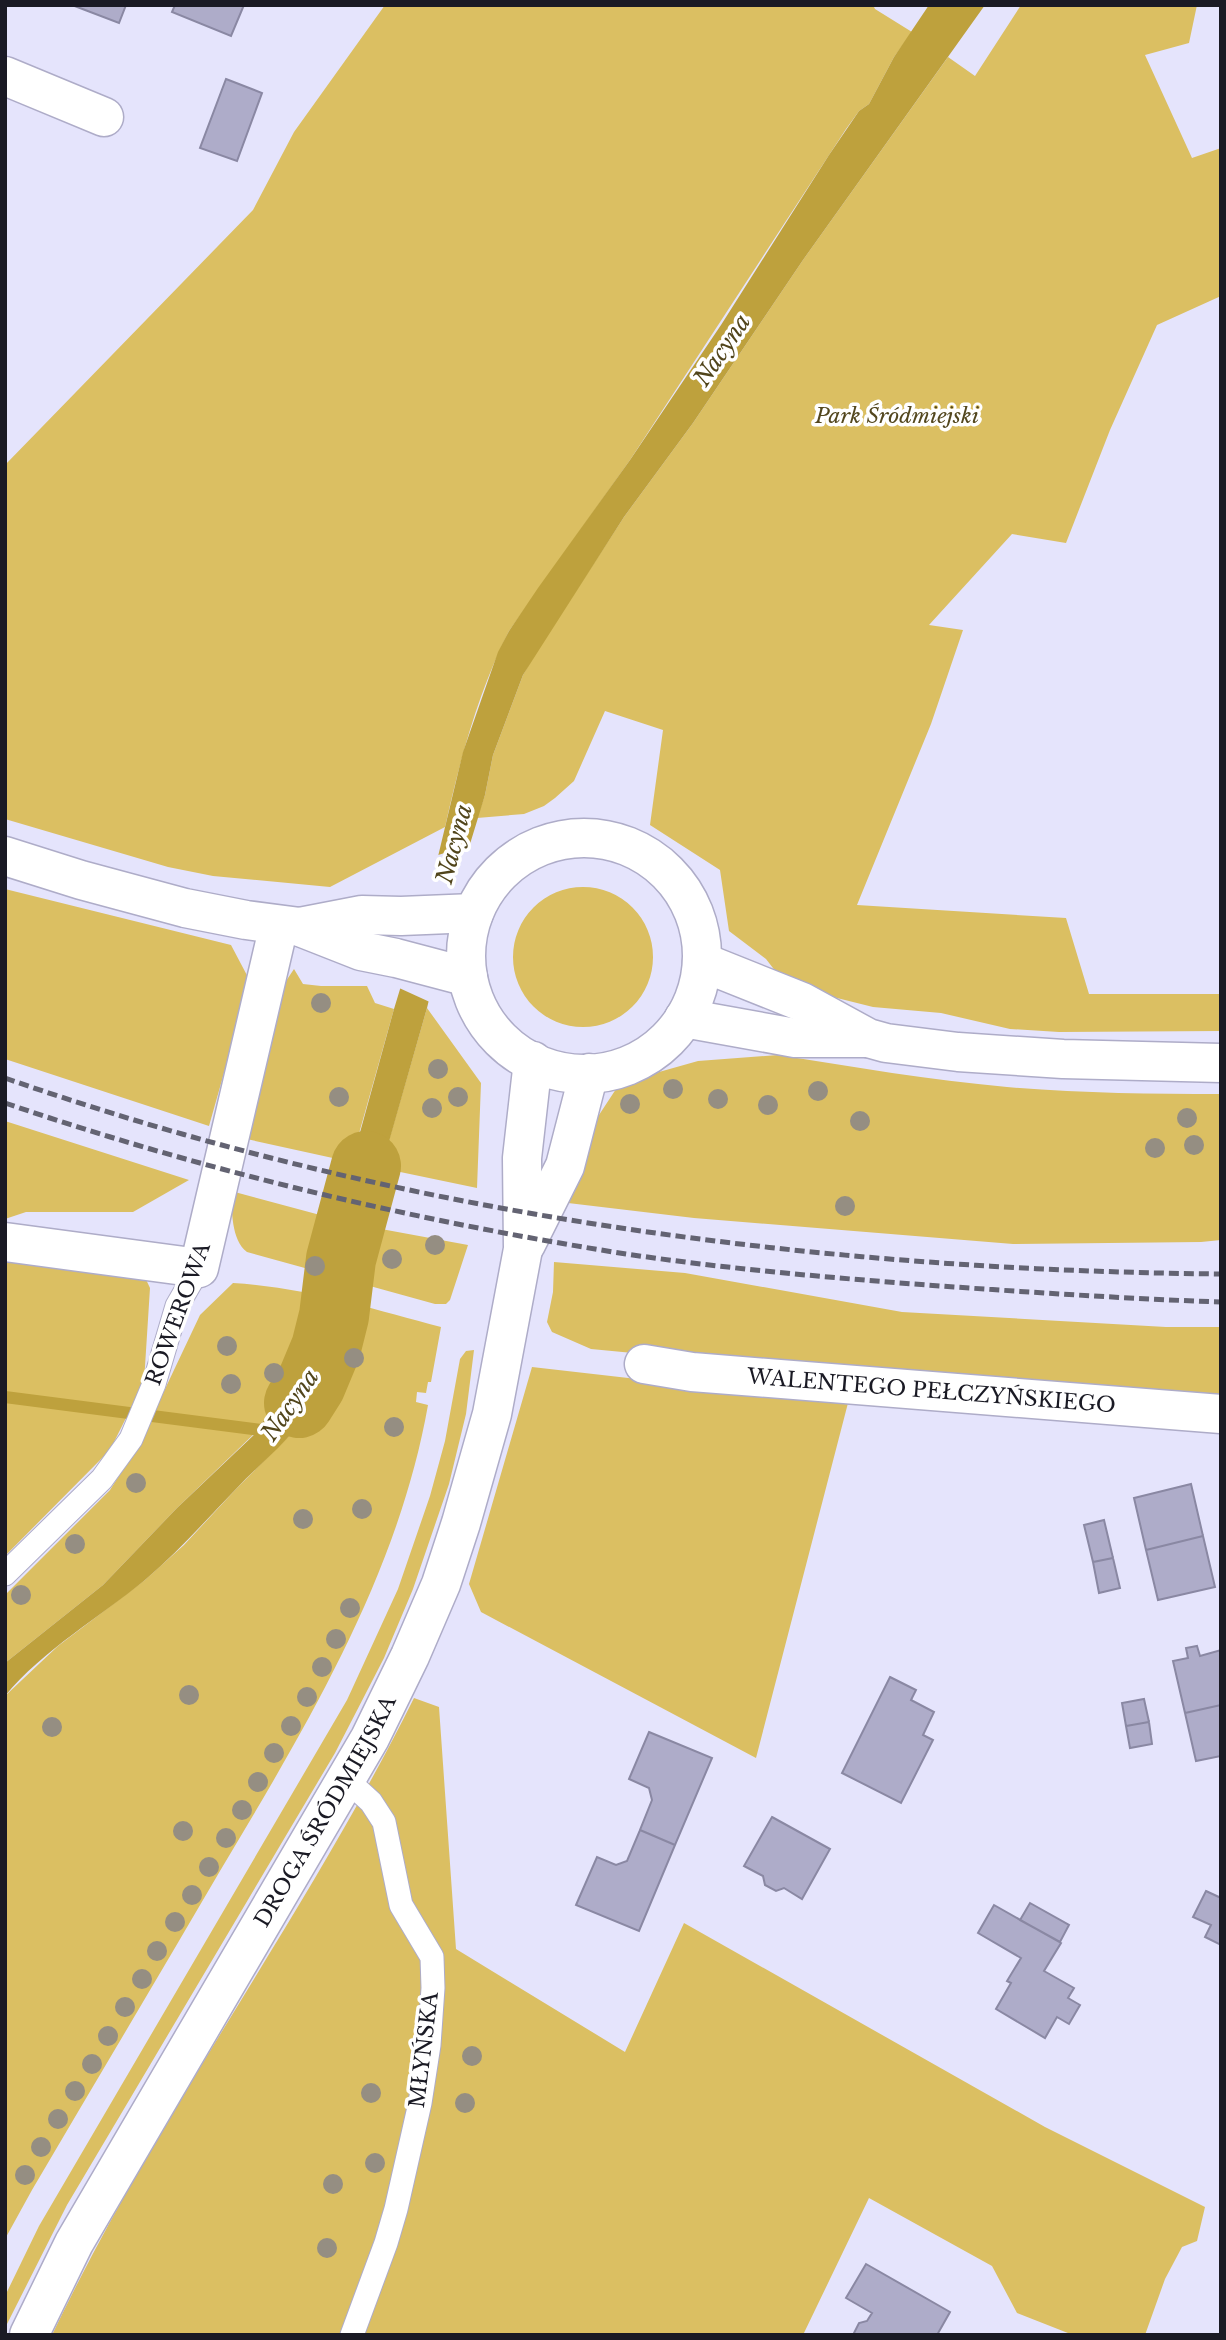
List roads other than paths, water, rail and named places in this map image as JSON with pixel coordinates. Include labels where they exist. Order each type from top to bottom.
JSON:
[{"type":"main road","points":[[5,76],[104,117]]},
{"type":"main road","points":[[587,838],[607,840],[630,847],[669,874],[684,893],[694,914],[701,937],[702,962],[696,991],[684,1018],[659,1046],[643,1057],[608,1071],[560,1071],[533,1061],[514,1050],[497,1035],[484,1018],[468,977],[467,944],[474,913],[495,878],[527,852],[566,839],[587,838]]},
{"type":"main road","points":[[5,856],[80,880],[185,908],[290,926],[361,933],[422,916],[474,913]]},
{"type":"main road","name":"ROWEROWA","points":[[199,1268],[290,926]]},
{"type":"main road","points":[[361,933],[396,958],[468,977]]},
{"type":"main road","points":[[702,962],[802,1002],[868,1038]]},
{"type":"main road","points":[[684,1018],[795,1038],[868,1038],[958,1052],[1063,1059],[1221,1063]]},
{"type":"main road","name":"DROGA ŚRÓDMIEJSKA","points":[[29,2335],[74,2243],[347,1780],[410,1656],[441,1584],[492,1414],[523,1249],[522,1158],[533,1061]]},
{"type":"main road","name":"DROGA ŚRÓDMIEJSKA","points":[[523,1249],[565,1166],[589,1073]]},
{"type":"main road","points":[[5,1242],[199,1268]]},
{"type":"main road","name":"WALENTEGO PEŁCZYŃSKIEGO","points":[[644,1364],[706,1374],[1221,1415]]},
{"type":"lane","name":"ROWEROWA","points":[[5,1574],[102,1479],[131,1439],[154,1384],[177,1306],[199,1268]]},
{"type":"lane","name":"MŁYŃSKA","points":[[347,1780],[371,1802],[384,1822],[401,1905],[432,1957],[433,1988],[429,2045],[420,2103],[399,2196],[386,2243],[352,2335]]},
{"type":"water","points":[[929,5],[985,5],[803,260],[693,423],[624,517],[523,675],[493,755],[485,795],[455,893],[427,1008],[356,1263],[326,1256],[394,1009],[430,890],[463,752],[498,652],[538,588],[630,460],[721,325],[829,155],[859,111],[869,104],[894,57]]},
{"type":"water","points":[[319,1312],[350,1319],[345,1338],[323,1389],[291,1434],[157,1569],[37,1663],[5,1696],[5,1663],[103,1585],[177,1508],[257,1432],[254,1431],[255,1427],[280,1404],[290,1391],[305,1361]]},
{"type":"waterway","name":"Nacyna","points":[[299,1403],[311,1384],[326,1348],[334,1316],[341,1259],[366,1166]]},
{"type":"waterway","points":[[5,1397],[269,1431]]},
{"type":"railway","points":[[5,1078],[152,1125],[301,1165],[452,1199],[604,1226],[758,1246],[912,1261],[1066,1270],[1221,1274]]},
{"type":"railway","points":[[5,1103],[158,1151],[312,1192],[469,1226],[626,1254],[872,1281],[1221,1302]]},
{"type":"park label","name":"Park Śródmiejski","points":[[897,416]]}]
